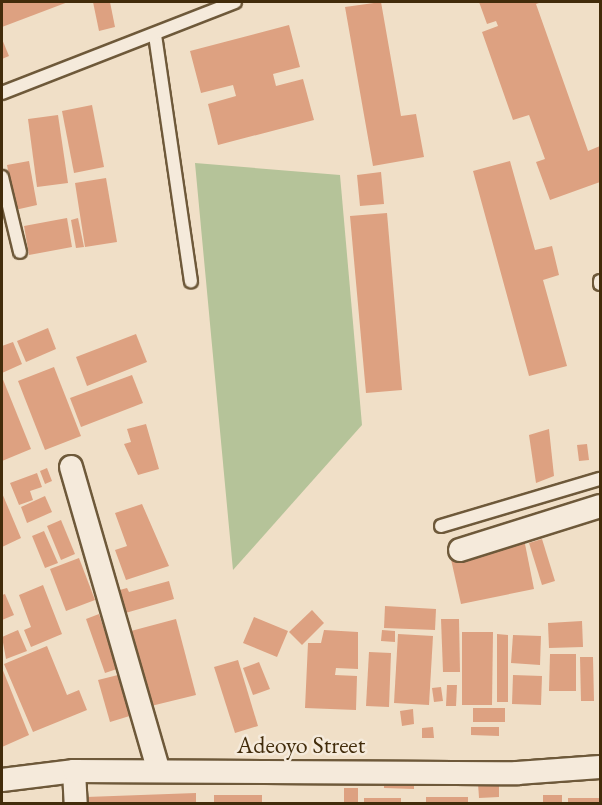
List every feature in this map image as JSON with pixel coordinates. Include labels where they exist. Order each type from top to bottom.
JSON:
[{"type":"street","points":[[71,467],[158,769]]},
{"type":"street","points":[[460,550],[600,506]]},
{"type":"street","name":"Adeoyo Street","points":[[2,780],[74,771],[158,769],[518,773],[600,766]]},
{"type":"street","points":[[74,771],[76,804]]},
{"type":"lane","points":[[2,93],[236,2]]},
{"type":"lane","points":[[155,35],[191,281]]},
{"type":"lane","points":[[2,177],[20,252]]},
{"type":"lane","points":[[441,526],[600,479]]},
{"type":"green space","points":[[195,163],[340,175],[362,425],[233,570]]},
{"type":"building","points":[[2,2],[68,2],[2,27]]},
{"type":"building","points":[[93,2],[110,2],[115,27],[99,31]]},
{"type":"building","points":[[381,2],[401,116],[416,114],[424,157],[373,166],[345,7]]},
{"type":"building","points":[[479,2],[542,2],[536,4],[588,151],[600,146],[600,182],[550,200],[536,162],[545,159],[529,115],[513,120],[482,32],[498,26],[496,21],[487,24]]},
{"type":"building","points":[[289,25],[300,67],[273,74],[276,86],[303,79],[314,120],[218,145],[208,104],[236,96],[233,85],[201,93],[190,51]]},
{"type":"building","points":[[2,39],[9,56],[2,59]]},
{"type":"building","points":[[92,105],[104,167],[74,173],[62,111]]},
{"type":"building","points":[[58,115],[68,183],[37,187],[28,119]]},
{"type":"building","points":[[29,161],[37,205],[15,210],[7,165]]},
{"type":"building","points":[[510,161],[535,250],[552,246],[559,275],[543,280],[567,366],[529,376],[473,171]]},
{"type":"building","points":[[381,172],[384,204],[360,206],[357,175]]},
{"type":"building","points":[[106,178],[117,242],[85,247],[75,183]]},
{"type":"building","points":[[387,213],[402,390],[366,393],[350,216]]},
{"type":"building","points":[[67,218],[72,247],[29,255],[24,226]]},
{"type":"building","points":[[78,218],[84,247],[76,248],[71,220]]},
{"type":"building","points":[[48,328],[56,349],[26,362],[17,341]]},
{"type":"building","points":[[136,334],[147,362],[87,386],[76,357]]},
{"type":"building","points":[[13,342],[22,364],[2,373],[2,346]]},
{"type":"building","points":[[54,367],[81,436],[45,450],[18,381]]},
{"type":"building","points":[[132,375],[143,403],[81,427],[70,398]]},
{"type":"building","points":[[2,377],[31,449],[2,461]]},
{"type":"building","points":[[146,424],[159,469],[138,475],[124,444],[131,442],[127,429]]},
{"type":"building","points":[[549,429],[554,476],[536,483],[529,435]]},
{"type":"building","points":[[587,444],[589,460],[579,461],[577,445]]},
{"type":"building","points":[[47,468],[52,481],[45,484],[40,471]]},
{"type":"building","points":[[37,473],[42,487],[30,491],[33,500],[19,505],[10,483]]},
{"type":"building","points":[[2,493],[21,538],[2,547]]},
{"type":"building","points":[[45,496],[52,512],[27,523],[21,507]]},
{"type":"building","points":[[142,504],[169,566],[126,580],[115,550],[127,546],[115,513]]},
{"type":"building","points":[[61,520],[75,554],[61,560],[47,526]]},
{"type":"building","points":[[44,531],[58,563],[45,568],[32,536]]},
{"type":"building","points":[[524,539],[534,589],[461,604],[450,555]]},
{"type":"building","points":[[542,539],[555,581],[542,585],[529,543]]},
{"type":"building","points":[[79,558],[95,600],[66,611],[50,569]]},
{"type":"building","points":[[169,581],[174,599],[122,614],[116,591],[127,588],[129,592]]},
{"type":"building","points":[[43,585],[62,634],[31,647],[24,630],[31,627],[19,595]]},
{"type":"building","points":[[5,594],[14,615],[2,620],[2,595]]},
{"type":"building","points":[[385,606],[436,609],[435,630],[384,628]]},
{"type":"building","points":[[312,610],[324,623],[302,645],[289,632]]},
{"type":"building","points":[[99,614],[117,669],[105,673],[86,619]]},
{"type":"building","points":[[254,617],[288,631],[277,657],[243,643]]},
{"type":"building","points":[[176,619],[196,695],[151,706],[131,631]]},
{"type":"building","points":[[441,619],[459,619],[460,672],[443,672]]},
{"type":"building","points":[[582,621],[583,647],[549,648],[548,623]]},
{"type":"building","points":[[18,630],[27,651],[6,659],[2,637]]},
{"type":"building","points":[[324,630],[358,632],[358,669],[336,668],[335,675],[357,676],[356,710],[305,708],[308,643],[321,643]]},
{"type":"building","points":[[382,630],[395,631],[395,642],[381,641]]},
{"type":"building","points":[[462,632],[493,632],[492,705],[462,705]]},
{"type":"building","points":[[398,634],[433,636],[429,705],[394,703]]},
{"type":"building","points":[[497,634],[508,635],[508,702],[497,702]]},
{"type":"building","points":[[513,635],[541,636],[540,665],[511,663]]},
{"type":"building","points":[[47,646],[67,695],[79,690],[87,710],[33,732],[4,664]]},
{"type":"building","points":[[369,652],[391,653],[389,707],[366,706]]},
{"type":"building","points":[[550,654],[576,654],[576,691],[549,691]]},
{"type":"building","points":[[580,657],[593,657],[594,701],[581,701]]},
{"type":"building","points":[[238,660],[258,726],[235,733],[214,667]]},
{"type":"building","points":[[259,662],[270,689],[253,695],[243,668]]},
{"type":"building","points":[[2,668],[29,735],[2,747]]},
{"type":"building","points":[[122,674],[133,715],[110,722],[98,680]]},
{"type":"building","points":[[513,675],[542,676],[541,705],[512,704]]},
{"type":"building","points":[[447,685],[457,685],[456,706],[446,706]]},
{"type":"building","points":[[441,687],[443,701],[434,702],[432,688]]},
{"type":"building","points":[[473,708],[505,708],[505,722],[473,722]]},
{"type":"building","points":[[413,709],[414,724],[402,726],[400,711]]},
{"type":"building","points":[[433,727],[434,738],[422,738],[422,728]]},
{"type":"building","points":[[471,727],[499,727],[499,736],[471,735]]},
{"type":"building","points":[[384,780],[414,781],[414,789],[384,788]]},
{"type":"building","points":[[499,782],[499,797],[479,798],[478,783]]},
{"type":"building","points":[[344,788],[358,788],[358,804],[344,804]]},
{"type":"building","points":[[196,793],[196,804],[86,804],[86,797]]},
{"type":"building","points":[[214,795],[262,795],[262,804],[214,804]]},
{"type":"building","points":[[543,795],[562,795],[562,804],[543,804]]},
{"type":"building","points":[[426,797],[468,797],[468,804],[426,804]]},
{"type":"building","points":[[364,798],[401,798],[401,804],[364,804]]},
{"type":"building","points":[[568,798],[600,798],[600,804],[568,804]]}]
